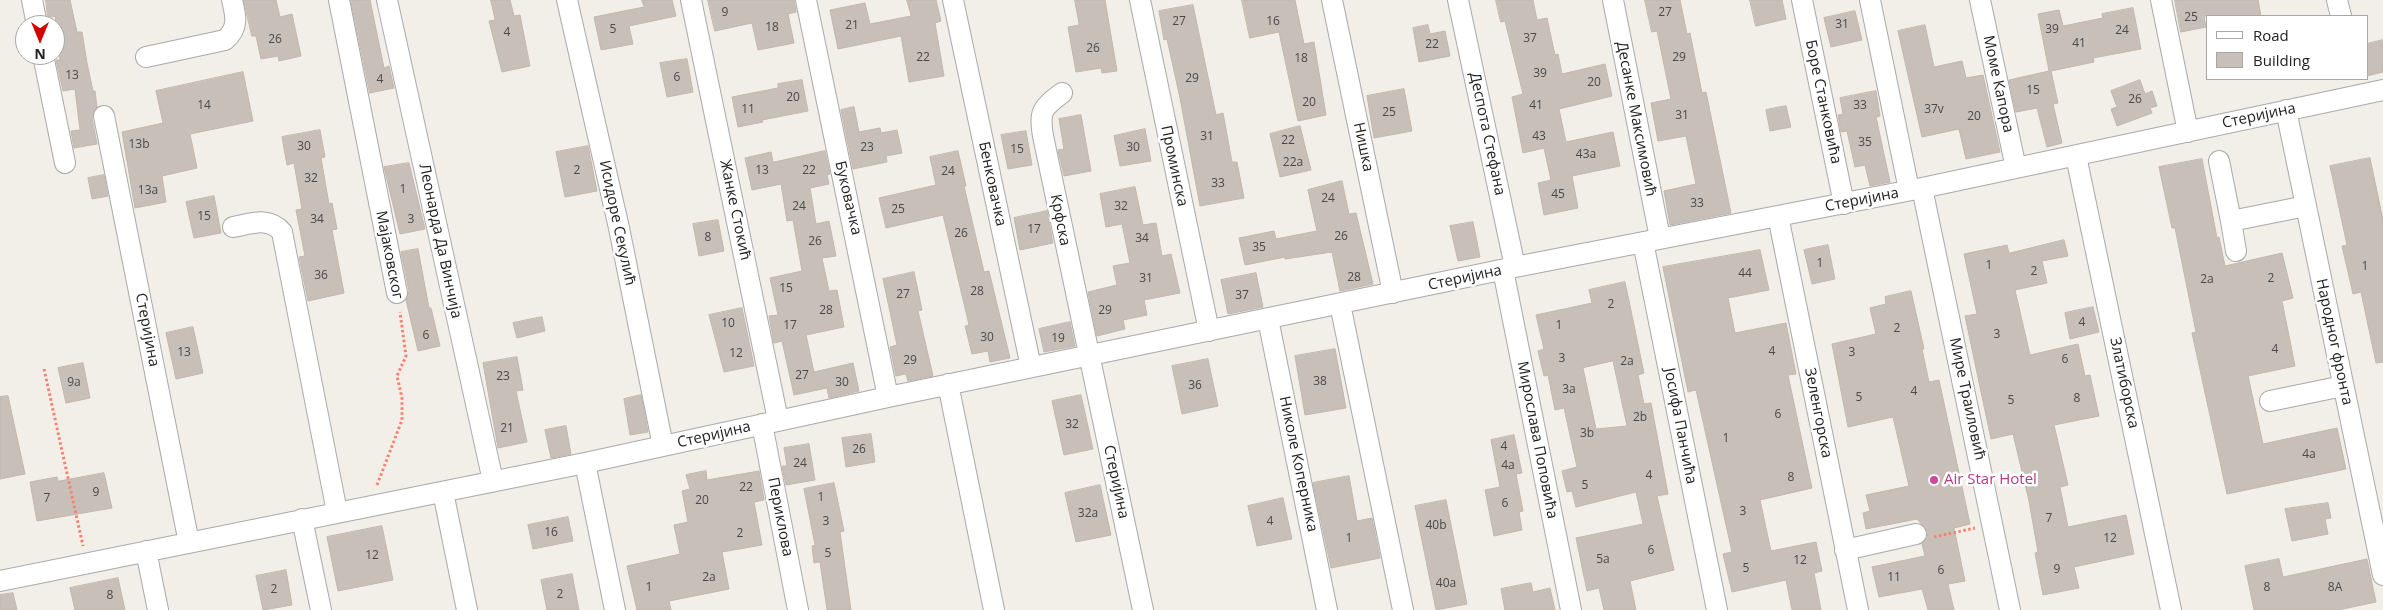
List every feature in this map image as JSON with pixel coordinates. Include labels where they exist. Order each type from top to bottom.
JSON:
[{"type":"street","points":[[32,0],[35,15]]},
{"type":"street","points":[[146,57],[225,40],[236,24],[232,0]]},
{"type":"street","name":"Мајаковског","points":[[339,0],[397,294]]},
{"type":"street","name":"Леонарда Да Винчија","points":[[387,0],[493,481]]},
{"type":"street","name":"Жанке Стокић","points":[[691,0],[770,422]]},
{"type":"street","name":"Буковачка","points":[[806,0],[888,397]]},
{"type":"street","name":"Бенковачка","points":[[953,0],[1031,367]]},
{"type":"street","name":"Проминска","points":[[1140,0],[1209,331]]},
{"type":"street","name":"Нишка","points":[[1332,0],[1393,294]]},
{"type":"street","name":"Деспота Стефана","points":[[1458,0],[1509,268]]},
{"type":"street","name":"Десанке Максимовић","points":[[1612,0],[1651,240]]},
{"type":"street","name":"Боре Станковића","points":[[1802,0],[1844,204]]},
{"type":"street","name":"Мире Траиловић","points":[[1870,0],[1992,524],[2010,610]]},
{"type":"street","name":"Моме Капора","points":[[1980,0],[2016,168]]},
{"type":"street","points":[[2161,0],[2188,132]]},
{"type":"street","points":[[2337,0],[2341,15]]},
{"type":"street","name":"Исидоре Секулић","points":[[568,5],[619,228],[663,446]]},
{"type":"street","points":[[45,65],[65,163]]},
{"type":"street","name":"Стеријина","points":[[0,581],[370,504],[443,492],[585,463],[948,384],[1393,294],[1509,268],[1844,204],[2076,156],[2286,110],[2356,87],[2383,90]]},
{"type":"street","name":"Крфска","points":[[1062,93],[1044,108],[1041,114],[1041,123],[1089,355]]},
{"type":"street","name":"Народног фронта","points":[[2286,110],[2383,575]]},
{"type":"street","name":"Стеријина","points":[[104,116],[189,543]]},
{"type":"street","name":"Златиборска","points":[[2076,156],[2171,610]]},
{"type":"street","points":[[2219,161],[2236,251]]},
{"type":"street","points":[[2231,221],[2306,206]]},
{"type":"street","name":"Зеленгорска","points":[[1778,216],[1858,610]]},
{"type":"street","points":[[233,227],[263,222],[271,223],[282,232],[337,512]]},
{"type":"street","name":"Јосифа Панчића","points":[[1651,240],[1717,610]]},
{"type":"street","name":"Мирослава Поповића","points":[[1509,268],[1571,610]]},
{"type":"street","points":[[1340,304],[1403,610]]},
{"type":"street","name":"Николе Коперника","points":[[1268,318],[1327,610]]},
{"type":"street","name":"Стеријина","points":[[1089,355],[1143,610]]},
{"type":"street","points":[[948,384],[994,610]]},
{"type":"street","points":[[2270,401],[2343,386]]},
{"type":"street","name":"Периклова","points":[[770,422],[798,610]]},
{"type":"street","points":[[585,463],[614,610]]},
{"type":"street","points":[[443,492],[467,610]]},
{"type":"street","points":[[302,519],[321,610]]},
{"type":"street","points":[[1845,550],[1916,534]]},
{"type":"street","points":[[146,551],[158,610]]},
{"type":"path","name":"Мајаковског","points":[[370,504],[402,420],[402,398],[396,376],[406,356],[397,294]]},
{"type":"path","points":[[44,369],[87,563]]},
{"type":"path","points":[[1916,534],[1918,540],[1992,524]]},
{"type":"building","points":[[46,0],[70,0],[77,32],[82,32],[93,91],[95,91],[97,107],[92,118],[97,144],[74,148],[71,131],[80,130],[75,89],[63,91],[57,65],[65,65],[65,15],[48,15]]},
{"type":"building","points":[[244,0],[276,0],[280,17],[292,14],[301,56],[279,61],[278,56],[261,59],[256,36],[252,36]]},
{"type":"building","points":[[351,0],[370,0],[384,68],[389,66],[394,88],[370,93]]},
{"type":"building","points":[[491,0],[510,0],[514,16],[520,15],[530,66],[502,72],[489,21],[495,20]]},
{"type":"building","points":[[642,0],[672,0],[676,16],[629,26],[633,44],[601,50],[594,17],[644,7]]},
{"type":"building","points":[[708,0],[794,0],[796,12],[788,14],[794,43],[758,50],[752,23],[715,31]]},
{"type":"building","points":[[907,0],[936,0],[941,21],[935,23],[944,76],[909,82],[901,36],[838,49],[830,10],[865,3],[870,24],[911,16]]},
{"type":"building","points":[[1075,0],[1105,0],[1117,71],[1102,73],[1101,68],[1076,72],[1068,27],[1079,25]]},
{"type":"building","points":[[1242,0],[1295,0],[1304,44],[1314,42],[1326,115],[1298,121],[1279,32],[1250,38]]},
{"type":"building","points":[[1496,0],[1533,0],[1537,20],[1547,18],[1555,55],[1558,54],[1562,74],[1605,64],[1612,96],[1559,109],[1566,142],[1613,132],[1620,166],[1572,176],[1578,208],[1544,215],[1538,183],[1551,180],[1544,148],[1523,153],[1512,97],[1523,94],[1505,21],[1501,22]]},
{"type":"building","points":[[1645,0],[1680,0],[1687,34],[1690,33],[1702,93],[1706,92],[1731,213],[1670,225],[1664,191],[1696,184],[1686,136],[1658,141],[1651,103],[1671,99],[1657,31],[1652,32]]},
{"type":"building","points":[[1750,0],[1782,0],[1786,19],[1756,26]]},
{"type":"building","points":[[2175,0],[2258,0],[2261,15],[2206,15],[2204,16],[2206,27],[2181,32]]},
{"type":"building","points":[[1193,5],[1216,115],[1223,113],[1232,162],[1237,162],[1244,198],[1200,206],[1180,98],[1167,39],[1164,40],[1159,11]]},
{"type":"building","points":[[2133,8],[2141,49],[2093,58],[2094,62],[2051,71],[2058,103],[2053,104],[2062,143],[2047,147],[2037,108],[2016,112],[2009,80],[2049,71],[2038,14],[2059,10],[2063,26],[2103,18],[2102,14]]},
{"type":"building","points":[[1855,11],[1862,40],[1831,47],[1824,18]]},
{"type":"building","points":[[1428,25],[1430,34],[1445,31],[1450,56],[1419,62],[1413,28]]},
{"type":"building","points":[[1925,25],[1934,67],[1962,61],[1966,78],[1983,75],[2000,152],[1966,159],[1959,129],[1922,137],[1898,31]]},
{"type":"building","points":[[2383,40],[2383,72],[2368,76],[2368,44]]},
{"type":"building","points":[[687,59],[693,92],[667,97],[660,63]]},
{"type":"building","points":[[243,72],[253,121],[190,134],[197,168],[162,176],[166,202],[135,208],[122,132],[163,123],[156,91]]},
{"type":"building","points":[[802,80],[808,111],[738,127],[732,97],[778,88],[778,84]]},
{"type":"building","points":[[2140,80],[2145,94],[2152,91],[2157,106],[2150,108],[2152,113],[2117,126],[2111,109],[2117,107],[2111,91]]},
{"type":"building","points":[[1404,89],[1412,131],[1374,138],[1367,96]]},
{"type":"building","points":[[1876,91],[1880,116],[1876,117],[1890,182],[1870,186],[1865,165],[1855,167],[1847,131],[1841,132],[1838,115],[1843,114],[1840,98]]},
{"type":"building","points":[[1786,106],[1791,127],[1770,131],[1766,110]]},
{"type":"building","points":[[854,107],[859,132],[880,128],[881,133],[897,130],[902,153],[886,156],[887,162],[853,169],[841,110]]},
{"type":"building","points":[[1081,115],[1091,171],[1064,176],[1058,150],[1064,149],[1059,119]]},
{"type":"building","points":[[1300,126],[1311,170],[1280,177],[1270,134]]},
{"type":"building","points":[[1145,129],[1151,161],[1120,166],[1114,136]]},
{"type":"building","points":[[320,130],[325,157],[321,158],[329,204],[332,203],[337,229],[332,230],[344,293],[308,301],[299,257],[305,256],[296,210],[302,209],[294,163],[287,165],[282,137]]},
{"type":"building","points":[[1026,131],[1032,165],[1008,169],[1001,135]]},
{"type":"building","points":[[588,146],[597,191],[565,197],[556,152]]},
{"type":"building","points":[[825,151],[830,174],[827,175],[829,184],[810,188],[816,224],[829,221],[836,256],[822,258],[829,291],[837,290],[844,327],[806,335],[814,372],[853,363],[859,391],[829,398],[827,388],[794,395],[782,341],[774,343],[769,316],[778,315],[770,278],[802,271],[793,220],[787,221],[781,184],[752,190],[745,158],[771,152],[773,162]]},
{"type":"building","points":[[958,151],[984,272],[989,271],[1010,358],[990,362],[988,351],[972,354],[965,326],[969,325],[943,215],[886,228],[879,198],[936,185],[930,157]]},
{"type":"building","points":[[2370,158],[2383,220],[2383,362],[2376,363],[2361,292],[2353,294],[2342,246],[2347,245],[2330,166]]},
{"type":"building","points":[[2202,159],[2217,238],[2219,237],[2225,266],[2282,253],[2293,298],[2282,301],[2295,366],[2248,376],[2263,444],[2337,428],[2346,469],[2227,494],[2192,333],[2196,332],[2175,228],[2172,228],[2159,167]]},
{"type":"building","points":[[409,163],[425,229],[400,234],[384,167]]},
{"type":"building","points":[[104,175],[108,196],[92,199],[88,178]]},
{"type":"building","points":[[1342,181],[1349,214],[1356,213],[1373,284],[1340,291],[1332,252],[1285,259],[1285,257],[1245,265],[1239,238],[1274,231],[1276,239],[1317,231],[1308,190]]},
{"type":"building","points":[[1135,187],[1143,225],[1156,223],[1162,256],[1171,254],[1180,293],[1144,300],[1147,315],[1123,320],[1125,329],[1097,336],[1088,292],[1117,285],[1113,266],[1130,263],[1122,224],[1106,227],[1100,194]]},
{"type":"building","points":[[214,196],[221,233],[194,238],[186,202]]},
{"type":"building","points":[[1047,211],[1053,243],[1020,250],[1014,218]]},
{"type":"building","points":[[718,220],[724,251],[699,256],[693,224]]},
{"type":"building","points":[[1473,222],[1480,257],[1458,261],[1450,226]]},
{"type":"building","points":[[2064,240],[2068,256],[2042,261],[2047,283],[2015,290],[2030,355],[2078,344],[2085,376],[2090,375],[2099,416],[2054,425],[2068,485],[2060,487],[2068,527],[2126,515],[2134,554],[2074,567],[2079,588],[2043,595],[2035,553],[2038,552],[2029,501],[2013,434],[1991,439],[1965,316],[1977,314],[1964,254],[2007,245],[2009,253]]},
{"type":"building","points":[[1828,245],[1835,279],[1812,284],[1804,250]]},
{"type":"building","points":[[418,249],[429,308],[431,308],[440,346],[418,351],[406,300],[409,291],[401,252]]},
{"type":"building","points":[[1760,250],[1769,290],[1728,298],[1735,333],[1786,323],[1796,374],[1788,375],[1812,488],[1760,500],[1771,551],[1816,542],[1822,571],[1814,573],[1821,610],[1792,610],[1786,580],[1732,592],[1723,554],[1732,552],[1696,390],[1688,392],[1663,267]]},
{"type":"building","points":[[914,272],[922,310],[918,311],[933,376],[908,381],[906,374],[896,376],[890,347],[897,345],[883,279]]},
{"type":"building","points":[[1256,273],[1263,307],[1228,314],[1221,280]]},
{"type":"building","points":[[1625,282],[1644,373],[1638,375],[1644,404],[1651,403],[1668,494],[1657,496],[1674,570],[1630,581],[1636,610],[1604,610],[1599,588],[1587,591],[1576,538],[1643,524],[1636,492],[1576,507],[1572,491],[1567,492],[1562,471],[1577,467],[1564,408],[1555,410],[1548,375],[1544,376],[1538,351],[1544,349],[1536,315],[1592,303],[1589,290]],"holes":[[[1613,361],[1627,426],[1596,429],[1583,368]]]},
{"type":"building","points":[[1911,291],[1929,382],[1939,380],[1970,524],[1954,528],[1965,581],[1948,584],[1954,610],[1928,610],[1922,589],[1879,597],[1872,567],[1925,556],[1922,544],[1927,538],[1928,532],[1917,519],[1866,529],[1863,513],[1870,511],[1866,495],[1909,486],[1893,417],[1848,427],[1832,344],[1876,334],[1870,308],[1886,304],[1885,297]]},
{"type":"building","points":[[2093,307],[2099,332],[2070,339],[2065,313]]},
{"type":"building","points":[[742,308],[754,366],[724,372],[709,315]]},
{"type":"building","points":[[542,317],[545,331],[517,338],[513,323]]},
{"type":"building","points":[[1070,322],[1075,346],[1044,352],[1039,329]]},
{"type":"building","points":[[193,327],[203,373],[176,379],[166,333]]},
{"type":"building","points":[[1335,349],[1346,408],[1305,415],[1295,356]]},
{"type":"building","points":[[517,357],[523,390],[516,391],[527,442],[498,448],[483,363]]},
{"type":"building","points":[[1208,359],[1218,406],[1182,414],[1172,366]]},
{"type":"building","points":[[83,363],[90,398],[66,403],[58,368]]},
{"type":"building","points":[[641,395],[648,432],[630,435],[624,399]]},
{"type":"building","points":[[1081,395],[1093,449],[1064,455],[1052,401]]},
{"type":"building","points":[[8,396],[25,474],[0,479],[0,397]]},
{"type":"building","points":[[566,426],[571,454],[551,458],[545,430]]},
{"type":"building","points":[[871,434],[875,462],[846,467],[842,438]]},
{"type":"building","points":[[1514,435],[1522,473],[1516,474],[1523,511],[1519,512],[1522,530],[1494,536],[1485,490],[1500,487],[1491,440]]},
{"type":"building","points":[[809,444],[815,480],[786,485],[782,466],[787,466],[784,448]]},
{"type":"building","points":[[706,471],[707,480],[759,471],[764,500],[754,502],[762,545],[722,552],[729,589],[669,601],[671,610],[637,610],[627,566],[680,554],[674,525],[688,522],[682,491],[690,489],[686,475]]},
{"type":"building","points":[[104,473],[112,508],[37,521],[30,482],[57,477],[58,481]]},
{"type":"building","points":[[1349,476],[1357,521],[1372,518],[1380,558],[1331,568],[1313,483]]},
{"type":"building","points":[[834,483],[844,531],[840,532],[851,610],[827,610],[820,562],[814,563],[812,546],[815,545],[804,489]]},
{"type":"building","points":[[1100,485],[1111,535],[1076,542],[1065,493]]},
{"type":"building","points":[[1283,498],[1292,539],[1257,546],[1248,506]]},
{"type":"building","points":[[1446,500],[1467,604],[1436,610],[1415,506]]},
{"type":"building","points":[[2328,503],[2331,518],[2325,519],[2328,534],[2292,541],[2285,509]]},
{"type":"building","points":[[568,517],[573,541],[533,549],[528,525]]},
{"type":"building","points":[[382,526],[393,580],[338,591],[327,537]]},
{"type":"building","points":[[2279,559],[2283,577],[2367,559],[2376,602],[2338,610],[2254,610],[2245,566]]},
{"type":"building","points":[[286,570],[292,605],[263,610],[256,576]]},
{"type":"building","points":[[572,574],[579,610],[547,610],[541,580]]},
{"type":"building","points":[[118,578],[125,610],[75,610],[70,588]]},
{"type":"building","points":[[1531,583],[1533,592],[1550,588],[1555,610],[1505,610],[1501,589]]},
{"type":"building","points":[[13,593],[17,610],[0,610],[0,595]]},
{"type":"place","name":"Air Star Hotel","points":[[1934,480]]}]
